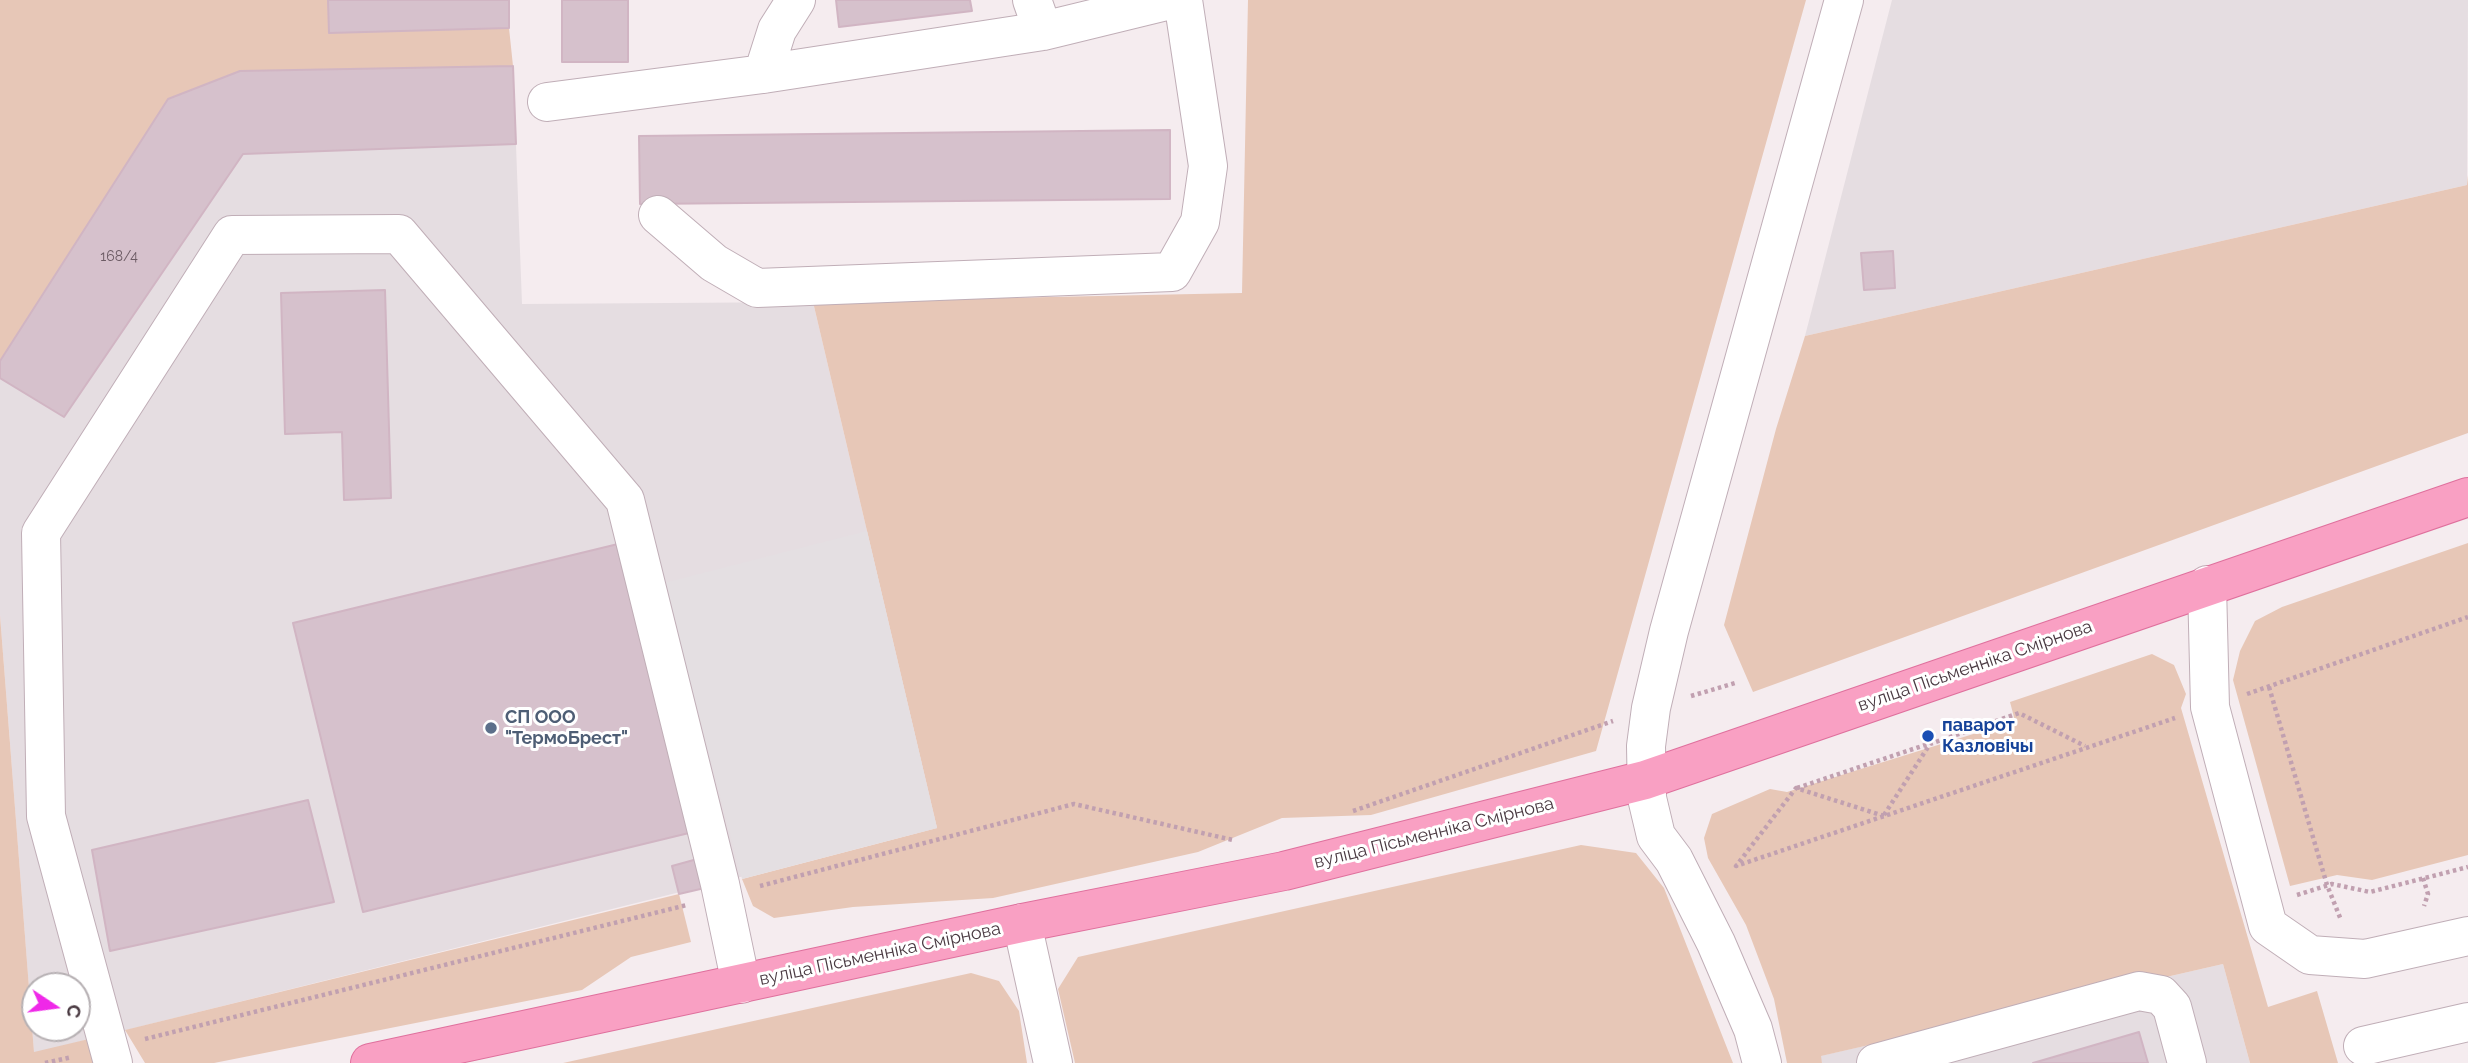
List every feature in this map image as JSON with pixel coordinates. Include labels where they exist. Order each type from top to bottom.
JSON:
[{"type":"main road","name":"вуліца Пісьменніка Смірнова","points":[[370,1063],[1022,923],[1284,871],[1645,780],[2468,497]]},
{"type":"street","points":[[763,74],[777,30],[796,0]]},
{"type":"street","points":[[547,102],[763,74],[1038,16],[1170,0]]},
{"type":"street","points":[[658,215],[714,263],[757,288],[1172,272],[1200,222],[1208,166],[1183,0]]},
{"type":"street","points":[[1762,1063],[1748,1019],[1716,943],[1674,860],[1656,836],[1645,780],[1651,708],[1672,618],[1844,0]]},
{"type":"street","points":[[111,1055],[46,817],[41,533],[232,235],[399,234],[625,500],[741,984]]},
{"type":"street","points":[[2207,585],[2210,707],[2268,926],[2310,955],[2365,959],[2468,936]]},
{"type":"street","points":[[1022,923],[1053,1063]]},
{"type":"street","points":[[1876,1063],[2139,991],[2161,995],[2172,1007],[2187,1063]]},
{"type":"street","points":[[2363,1046],[2468,1022]]},
{"type":"path","points":[[1340,816],[1651,708],[1735,683]]},
{"type":"path","points":[[2269,687],[2327,885],[2342,923],[2350,926]]},
{"type":"path","points":[[1930,744],[1884,816],[1737,866],[1796,788],[2019,713],[2085,746]]},
{"type":"path","points":[[1796,788],[1884,816]]},
{"type":"path","points":[[45,1063],[111,1055],[1074,804],[1240,842]]},
{"type":"path","points":[[2420,910],[2428,894],[2423,878]]},
{"type":"shaded area","points":[[0,0],[328,0],[330,33],[509,28],[513,66],[240,71],[168,99],[0,361]]},
{"type":"shaded area","points":[[1248,0],[1806,0],[1596,751],[1371,815],[1282,818],[1198,852],[993,898],[853,907],[774,918],[753,906],[742,879],[937,828],[813,302],[1242,293]]},
{"type":"shaded area","points":[[1892,0],[2468,0],[2467,185],[1805,336]]},
{"type":"shaded area","points":[[513,66],[522,304],[813,302],[937,828],[91,1039],[91,972],[28,972],[0,615],[0,361],[168,99],[240,71]]},
{"type":"shaded area","points":[[2468,175],[2468,433],[1753,692],[1724,625],[1776,429],[1805,336],[2467,185]]},
{"type":"shaded area","points":[[867,531],[937,828],[742,879],[664,583]]},
{"type":"shaded area","points":[[2468,543],[2468,855],[2372,880],[2337,875],[2290,886],[2233,680],[2240,651],[2255,621],[2282,607]]},
{"type":"shaded area","points":[[0,615],[28,972],[21,972],[21,1042],[33,1042],[34,1052],[76,1042],[91,1042],[93,1038],[95,1063],[0,1063]]},
{"type":"shaded area","points":[[2152,654],[2174,665],[2186,694],[2181,708],[2268,1007],[2317,991],[2338,1063],[2250,1063],[2223,964],[1821,1056],[1822,1063],[1787,1063],[1774,999],[1746,925],[1708,858],[1704,838],[1712,814],[1770,789],[1787,792],[2015,721],[2010,702]]},
{"type":"shaded area","points":[[1581,845],[1636,853],[1664,888],[1733,1063],[1075,1063],[1058,989],[1078,957]]},
{"type":"shaded area","points":[[679,894],[691,942],[631,957],[582,990],[214,1063],[145,1063],[125,1030]]},
{"type":"shaded area","points":[[2223,964],[2250,1063],[1822,1063],[1820,1056]]},
{"type":"shaded area","points":[[971,973],[999,981],[1019,1011],[1027,1063],[563,1063]]},
{"type":"shaded area","points":[[33,1042],[78,1042],[34,1053]]},
{"type":"building","points":[[328,0],[509,0],[509,28],[329,33]]},
{"type":"building","points":[[562,0],[628,0],[628,62],[562,62]]},
{"type":"building","points":[[836,0],[970,0],[972,11],[839,27]]},
{"type":"building","points":[[513,66],[516,144],[243,154],[64,417],[0,378],[0,361],[168,99],[240,71]]},
{"type":"building","points":[[1170,130],[1170,199],[640,204],[639,136]]},
{"type":"building","points":[[1893,251],[1895,288],[1864,290],[1861,253]]},
{"type":"building","points":[[385,290],[391,498],[344,500],[342,432],[285,434],[281,293]]},
{"type":"building","name":"СП ООО \"ТермоБрест\"","points":[[618,544],[689,833],[363,912],[293,623]]},
{"type":"building","points":[[308,800],[334,902],[110,951],[92,850]]},
{"type":"building","points":[[701,858],[709,887],[679,894],[672,866]]},
{"type":"building","points":[[2139,1032],[2148,1063],[2033,1063]]},
{"type":"place","name":"СП ООО \"ТермоБрест\"","points":[[491,728]]},
{"type":"place","name":"паварот Казловічы","points":[[1928,736]]}]
